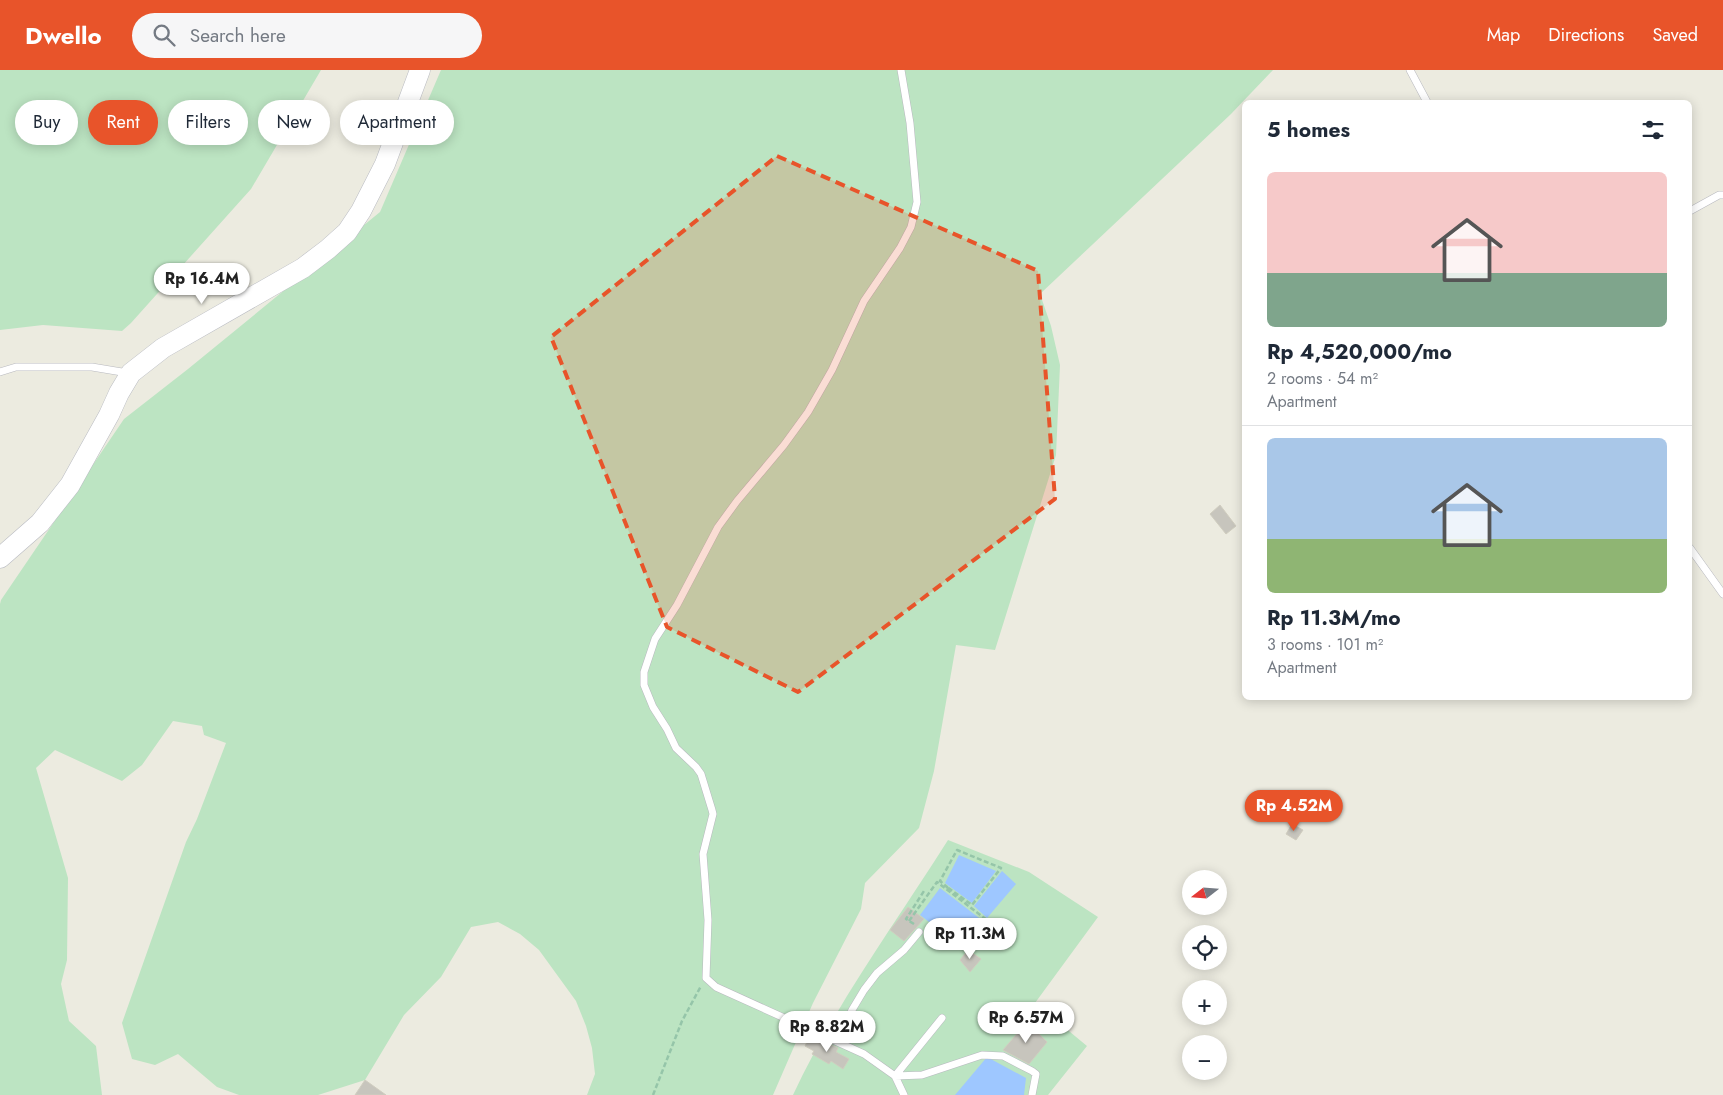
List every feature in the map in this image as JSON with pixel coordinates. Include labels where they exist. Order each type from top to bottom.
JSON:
[{"type":"main road","points":[[0,558],[40,523],[70,485],[131,373],[163,348],[303,268],[347,232],[361,211],[385,164],[420,70]]},
{"type":"lane","points":[[901,70],[910,123],[917,202],[911,227],[900,248],[864,301],[832,370],[808,412],[784,446],[738,500],[718,527],[677,605],[655,639],[644,672],[644,685],[653,707],[676,748],[701,774],[712,810],[703,854],[708,920],[706,978],[716,987],[864,1054],[895,1076],[904,1095]]},
{"type":"lane","points":[[1410,70],[1426,100]]},
{"type":"lane","points":[[1692,210],[1718,195],[1723,195]]},
{"type":"lane","points":[[0,372],[16,367],[92,367],[131,373]]},
{"type":"lane","points":[[1692,551],[1723,594]]},
{"type":"lane","points":[[838,1041],[852,1010],[864,990],[877,973],[904,950],[918,932]]},
{"type":"lane","points":[[895,1076],[942,1018]]},
{"type":"lane","points":[[895,1076],[922,1075],[982,1056],[1003,1056],[1036,1074],[1032,1095]]},
{"type":"path","points":[[924,891],[906,919],[909,921],[937,882],[947,888],[972,905],[1001,868],[957,850],[940,881],[947,888],[987,920]]},
{"type":"path","points":[[653,1095],[682,1021],[706,978]]},
{"type":"highlighted area","points":[[777,156],[1038,271],[1055,499],[798,692],[667,627],[551,337]]},
{"type":"green space","points":[[0,70],[321,70],[303,100],[258,100],[258,145],[277,145],[251,189],[122,331],[43,325],[0,330]]},
{"type":"green space","points":[[441,70],[1273,70],[1244,100],[1242,100],[1242,102],[1231,114],[1040,294],[1051,326],[1060,365],[1056,455],[995,650],[956,645],[934,771],[919,828],[865,883],[861,909],[813,1003],[773,1095],[587,1095],[595,1074],[592,1048],[576,1001],[539,950],[520,934],[498,922],[471,927],[441,977],[404,1015],[365,1080],[318,1095],[239,1095],[217,1087],[178,1054],[155,1065],[132,1059],[122,1023],[186,842],[197,819],[226,743],[204,735],[202,726],[173,721],[142,765],[122,781],[55,750],[36,768],[68,878],[67,960],[61,984],[69,1021],[96,1046],[102,1095],[0,1095],[1,600],[124,419],[380,212],[409,145],[454,145],[454,100],[428,100]]},
{"type":"green space","points":[[948,840],[1029,872],[1098,917],[1035,1003],[1087,1046],[1048,1095],[793,1095],[827,1029],[866,965]]},
{"type":"water","points":[[959,855],[996,871],[972,903],[945,883]]},
{"type":"water","points":[[1002,871],[1016,884],[987,918],[974,906]]},
{"type":"water","points":[[940,888],[987,924],[968,950],[920,915]]},
{"type":"water","points":[[987,1057],[1026,1078],[1024,1095],[955,1095]]},
{"type":"building","points":[[1220,505],[1236,526],[1226,534],[1210,514]]},
{"type":"building","points":[[1292,824],[1303,830],[1296,840],[1286,834]]},
{"type":"building","points":[[908,907],[924,919],[904,941],[890,930]]},
{"type":"building","points":[[974,919],[984,928],[968,950],[958,944]]},
{"type":"building","points":[[968,950],[981,959],[970,972],[960,960]]},
{"type":"building","points":[[1027,1022],[1047,1042],[1029,1064],[1003,1050]]},
{"type":"building","points":[[809,1038],[819,1043],[821,1040],[838,1048],[836,1052],[849,1059],[843,1069],[831,1061],[829,1064],[812,1054],[814,1051],[805,1046]]},
{"type":"building","points":[[365,1080],[386,1095],[355,1095]]}]
